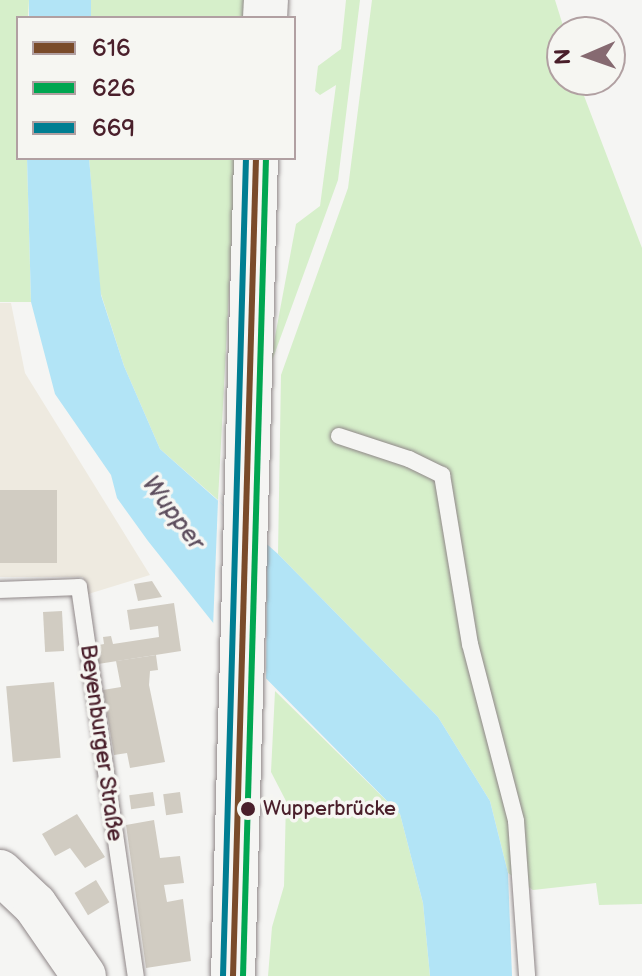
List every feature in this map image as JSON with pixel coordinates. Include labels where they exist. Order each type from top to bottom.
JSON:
[{"type":"main road","points":[[233,976],[256,160]]},
{"type":"main road","points":[[0,872],[35,905],[84,976]]},
{"type":"lane","points":[[339,436],[442,475],[470,644],[516,821],[527,976]]},
{"type":"lane","name":"Beyenburger Straße","points":[[0,590],[79,587],[136,976]]},
{"type":"shaded area","points":[[0,303],[11,303],[25,373],[150,575],[85,595],[83,577],[0,577]]},
{"type":"green space","points":[[0,0],[29,0],[28,16],[16,16],[16,160],[27,160],[31,302],[0,302]]},
{"type":"green space","points":[[91,0],[248,0],[248,16],[91,16]]},
{"type":"green space","points":[[346,0],[360,0],[338,180],[269,369],[296,224],[320,206],[336,85],[320,95],[315,91],[318,66],[341,49]]},
{"type":"green space","points":[[372,0],[555,0],[560,16],[546,16],[546,96],[584,96],[642,248],[642,904],[599,905],[596,883],[533,890],[508,873],[490,801],[438,717],[278,554],[281,375],[348,188]]},
{"type":"green space","points":[[89,160],[236,160],[218,500],[160,449],[124,366],[100,291]]},
{"type":"green space","points":[[275,691],[400,814],[423,903],[430,976],[268,976],[272,927],[284,886],[286,801],[271,772]]},
{"type":"water","points":[[29,0],[91,0],[91,16],[29,16]]},
{"type":"water","name":"Wupper","points":[[27,160],[89,160],[101,295],[124,366],[160,449],[278,554],[438,717],[490,801],[508,873],[512,976],[430,976],[423,903],[400,814],[222,634],[117,498],[111,475],[55,394],[31,302]]},
{"type":"pier","points":[[218,500],[267,553],[266,687],[213,628]]},
{"type":"building","points":[[0,490],[57,490],[57,563],[0,563]]},
{"type":"building","points":[[152,581],[162,597],[138,601],[134,584]]},
{"type":"building","points":[[174,603],[181,651],[98,664],[94,646],[104,644],[103,637],[111,636],[113,644],[159,637],[158,626],[130,630],[127,610]]},
{"type":"building","points":[[62,611],[64,651],[45,652],[43,612]]},
{"type":"building","points":[[156,655],[158,670],[150,671],[149,685],[165,762],[130,768],[127,753],[114,755],[103,690],[121,687],[116,661]]},
{"type":"building","points":[[54,682],[61,758],[13,762],[6,686]]},
{"type":"building","points":[[153,792],[155,806],[131,809],[129,795]]},
{"type":"building","points":[[180,792],[183,813],[166,815],[163,794]]},
{"type":"building","points":[[77,814],[105,857],[85,868],[70,848],[55,856],[42,834]]},
{"type":"building","points":[[154,820],[160,858],[180,856],[184,883],[164,885],[167,902],[183,899],[191,961],[146,968],[126,825]]},
{"type":"building","points":[[96,880],[109,902],[88,915],[75,893]]},
{"type":"transit line","name":"669","points":[[223,976],[246,160]]},
{"type":"transit line","name":"616","points":[[233,976],[256,160]]},
{"type":"transit line","name":"626","points":[[243,976],[266,160]]},
{"type":"place","name":"Wupperbrücke","points":[[248,809]]}]
